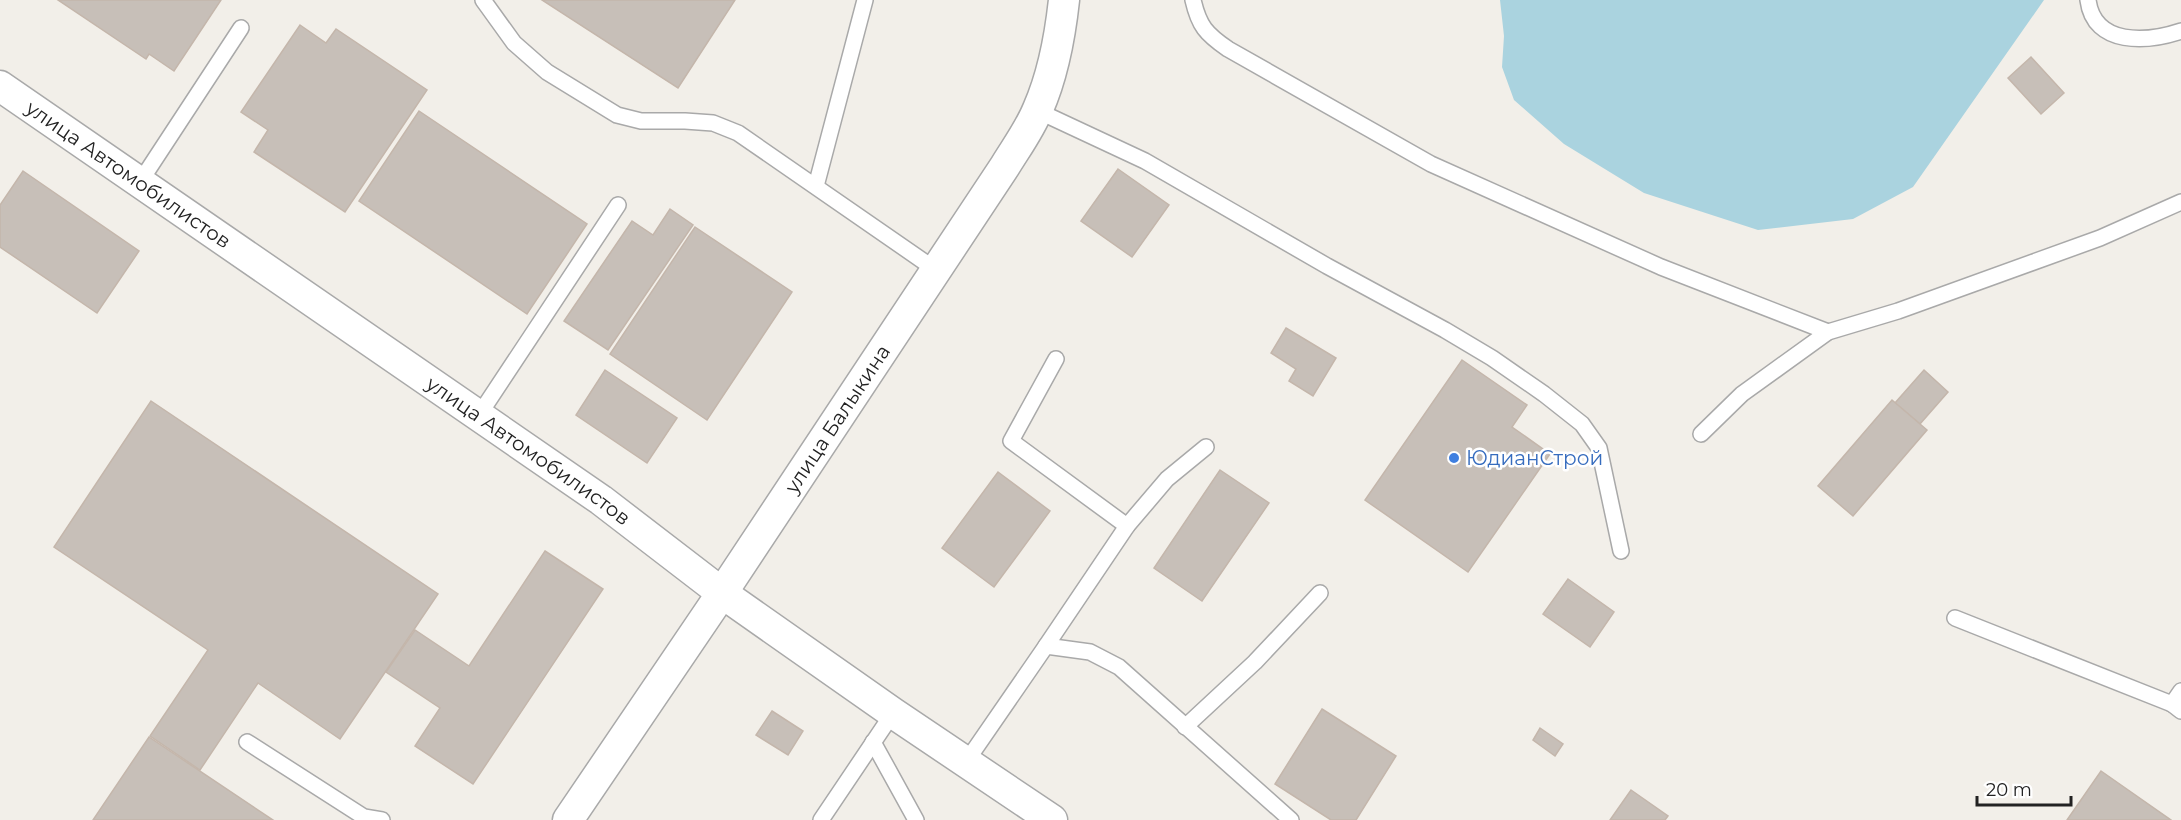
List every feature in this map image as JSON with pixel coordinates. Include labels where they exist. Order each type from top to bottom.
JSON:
[{"type":"street","name":"улица Балыкина","points":[[568,820],[722,593],[1005,166],[1038,111],[1055,54],[1064,0]]},
{"type":"street","name":"улица Автомобилистов","points":[[0,86],[601,500],[722,593],[893,713],[1052,820]]},
{"type":"lane","points":[[483,0],[514,43],[547,72],[617,115],[641,121],[713,123],[738,133],[936,270]]},
{"type":"lane","points":[[816,186],[864,0]]},
{"type":"lane","points":[[1193,0],[1197,18],[1214,40],[1431,164],[1661,267],[1828,332]]},
{"type":"lane","points":[[2088,0],[2093,17],[2107,30],[2124,38],[2146,39],[2181,31]]},
{"type":"lane","points":[[140,182],[241,28]]},
{"type":"lane","points":[[1038,111],[1145,161],[1327,266],[1445,330],[1492,358],[1544,394],[1582,424],[1599,448],[1621,550]]},
{"type":"lane","points":[[1701,434],[1742,394],[1828,332],[1898,311],[2100,238],[2181,202]]},
{"type":"lane","points":[[479,415],[618,205]]},
{"type":"lane","points":[[1056,358],[1011,441],[1127,526]]},
{"type":"lane","points":[[966,762],[1127,526],[1167,479],[1206,447]]},
{"type":"lane","points":[[1185,727],[1255,662],[1320,592]]},
{"type":"lane","points":[[1956,618],[2176,707],[2181,691]]},
{"type":"lane","points":[[1046,646],[1090,652],[1119,667],[1291,820]]},
{"type":"lane","points":[[821,820],[893,713]]},
{"type":"lane","points":[[247,742],[364,817],[382,820]]},
{"type":"lane","points":[[873,742],[916,820]]},
{"type":"water","points":[[1500,0],[2044,0],[1913,187],[1853,219],[1758,230],[1644,193],[1564,144],[1514,100],[1502,67],[1504,36]]},
{"type":"building","points":[[58,0],[221,0],[174,71],[149,54],[146,59]]},
{"type":"building","points":[[542,0],[735,0],[678,88]]},
{"type":"building","points":[[300,25],[326,43],[336,29],[427,90],[345,212],[254,152],[268,130],[241,112]]},
{"type":"building","points":[[2031,57],[2064,93],[2041,114],[2008,78]]},
{"type":"building","points":[[419,111],[587,224],[527,314],[359,201]]},
{"type":"building","points":[[1118,169],[1169,205],[1132,257],[1081,221]]},
{"type":"building","points":[[23,171],[139,251],[97,313],[0,247],[0,205]]},
{"type":"building","points":[[670,209],[693,225],[608,350],[564,321],[632,221],[653,235]]},
{"type":"building","points":[[695,227],[792,292],[707,420],[610,354]]},
{"type":"building","points":[[1286,328],[1336,358],[1313,396],[1289,381],[1296,369],[1271,353]]},
{"type":"building","points":[[1462,360],[1527,405],[1512,427],[1550,454],[1468,572],[1365,500]]},
{"type":"building","points":[[605,370],[677,418],[647,463],[576,415]]},
{"type":"building","points":[[1924,370],[1948,392],[1920,424],[1895,403]]},
{"type":"building","points":[[1892,400],[1927,430],[1853,516],[1818,486]]},
{"type":"building","points":[[151,401],[438,594],[340,739],[258,683],[200,770],[150,736],[208,650],[54,547]]},
{"type":"building","points":[[1220,470],[1269,503],[1202,601],[1154,568]]},
{"type":"building","points":[[998,472],[1050,511],[994,587],[942,548]]},
{"type":"building","points":[[545,551],[603,589],[473,784],[415,746],[440,708],[386,672],[415,630],[469,666]]},
{"type":"building","points":[[1568,579],[1614,612],[1590,647],[1543,614]]},
{"type":"building","points":[[1322,709],[1396,756],[1356,820],[1331,820],[1275,784]]},
{"type":"building","points":[[772,711],[803,731],[788,755],[756,735]]},
{"type":"building","points":[[1540,728],[1563,744],[1555,756],[1533,740]]},
{"type":"building","points":[[149,737],[273,820],[93,820]]},
{"type":"building","points":[[2101,771],[2171,820],[2067,820]]},
{"type":"building","points":[[1631,790],[1668,816],[1665,820],[1610,820]]},
{"type":"place","name":"ЮдианСтрой","points":[[1454,458]]}]
